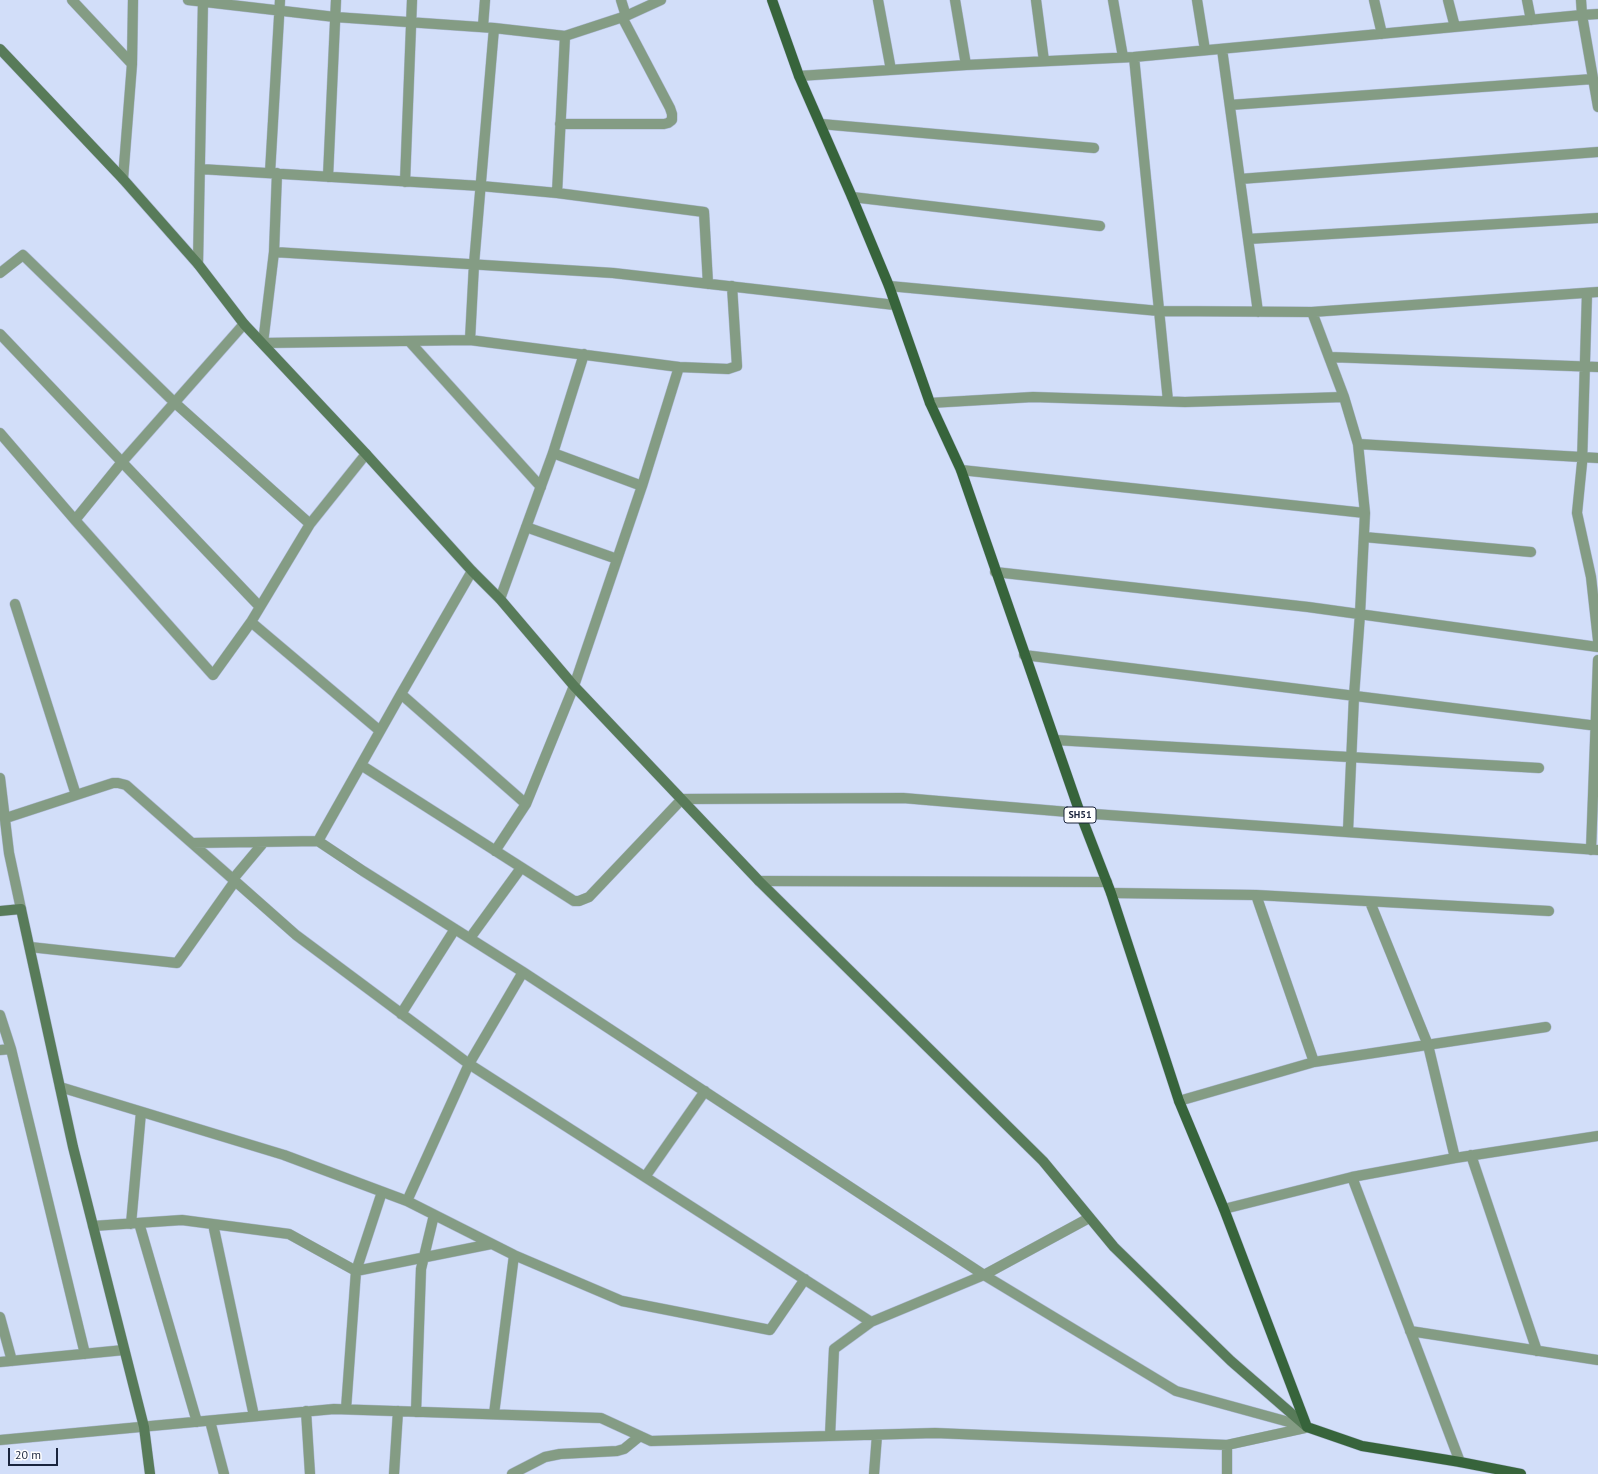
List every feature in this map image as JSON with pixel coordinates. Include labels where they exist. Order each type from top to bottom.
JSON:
[{"type":"main road","name":"SH51","points":[[772,0],[799,76],[889,286],[930,403],[961,470],[995,572],[1080,813],[1111,893],[1180,1101],[1224,1209],[1307,1427]]},
{"type":"main road","points":[[1307,1427],[1362,1446],[1460,1462],[1521,1474]]},
{"type":"street","points":[[72,0],[132,64]]},
{"type":"street","points":[[123,179],[132,64],[133,0]]},
{"type":"street","points":[[188,0],[335,17],[483,26],[565,36],[624,16],[661,0]]},
{"type":"street","points":[[263,343],[274,252],[274,173],[280,0]]},
{"type":"street","points":[[328,177],[336,0]]},
{"type":"street","points":[[404,182],[412,0]]},
{"type":"street","points":[[483,26],[485,0]]},
{"type":"street","points":[[560,124],[668,124],[672,120],[670,108],[624,16],[621,0]]},
{"type":"street","points":[[878,0],[891,70]]},
{"type":"street","points":[[955,0],[966,65]]},
{"type":"street","points":[[1036,0],[1044,61]]},
{"type":"street","points":[[1113,0],[1123,57]]},
{"type":"street","points":[[1197,0],[1205,50]]},
{"type":"street","points":[[1374,0],[1382,34]]},
{"type":"street","points":[[1448,0],[1455,27]]},
{"type":"street","points":[[1527,0],[1531,20]]},
{"type":"street","points":[[1581,0],[1582,15],[1598,107]]},
{"type":"street","points":[[198,264],[203,1]]},
{"type":"street","points":[[799,76],[966,65],[1134,57],[1598,14]]},
{"type":"street","points":[[470,340],[474,264],[494,28]]},
{"type":"street","points":[[557,193],[565,36]]},
{"type":"street","points":[[0,49],[123,179],[198,264],[244,324],[366,454],[472,571],[500,598],[574,686],[759,881],[1043,1161],[1114,1247],[1231,1361],[1307,1427]]},
{"type":"street","points":[[1222,49],[1258,312]]},
{"type":"street","points":[[1134,57],[1168,401]]},
{"type":"street","points":[[1230,105],[1593,79]]},
{"type":"street","points":[[820,124],[1094,148]]},
{"type":"street","points":[[1240,179],[1598,152]]},
{"type":"street","points":[[200,169],[481,186],[557,193],[704,212],[708,284]]},
{"type":"street","points":[[852,197],[1100,226]]},
{"type":"street","points":[[1248,239],[1598,218]]},
{"type":"street","points":[[274,252],[614,273],[895,305]]},
{"type":"street","points":[[0,273],[23,255],[174,402],[310,524]]},
{"type":"street","points":[[263,343],[470,340],[679,367],[728,369],[737,366],[732,286]]},
{"type":"street","points":[[889,286],[1159,312],[1312,312],[1598,292]]},
{"type":"street","points":[[1587,293],[1582,456],[1577,513],[1591,577],[1598,640]]},
{"type":"street","points":[[1312,312],[1344,397],[1358,444],[1365,513],[1354,696],[1348,831]]},
{"type":"street","points":[[74,520],[174,402],[244,324]]},
{"type":"street","points":[[0,334],[260,607]]},
{"type":"street","points":[[409,341],[541,487]]},
{"type":"street","points":[[500,598],[553,453],[584,354]]},
{"type":"street","points":[[1329,357],[1598,367]]},
{"type":"street","points":[[495,851],[526,804],[574,686],[642,486],[679,367]]},
{"type":"street","points":[[930,403],[1033,397],[1168,401],[1344,397]]},
{"type":"street","points":[[0,433],[74,520],[213,675],[251,622],[310,524],[366,454]]},
{"type":"street","points":[[1358,444],[1598,458]]},
{"type":"street","points":[[553,453],[642,486]]},
{"type":"street","points":[[961,470],[1365,513]]},
{"type":"street","points":[[526,527],[617,559]]},
{"type":"street","points":[[1364,537],[1531,552]]},
{"type":"street","points":[[318,841],[400,694],[472,571]]},
{"type":"street","points":[[995,572],[1360,614],[1598,647]]},
{"type":"street","points":[[14,604],[76,795]]},
{"type":"street","points":[[251,622],[380,731]]},
{"type":"street","points":[[1024,655],[1596,726]]},
{"type":"street","points":[[361,765],[570,899],[579,901],[589,897],[682,799],[903,798],[1080,813],[1348,831],[1595,850],[1598,660]]},
{"type":"street","points":[[400,694],[526,804]]},
{"type":"street","points":[[1055,740],[1539,768]]},
{"type":"street","points":[[0,778],[6,818],[9,854],[73,1147],[144,1427],[150,1474]]},
{"type":"street","points":[[6,818],[113,784],[118,783],[126,785],[296,936],[469,1064],[871,1322]]},
{"type":"street","points":[[192,843],[318,841],[524,972],[984,1275],[1176,1391],[1307,1427]]},
{"type":"street","points":[[30,948],[177,962],[234,880],[264,842]]},
{"type":"street","points":[[470,938],[521,868]]},
{"type":"street","points":[[759,881],[1107,882]]},
{"type":"street","points":[[1111,893],[1256,895],[1549,912]]},
{"type":"street","points":[[1256,895],[1314,1062]]},
{"type":"street","points":[[1370,902],[1428,1045],[1455,1158]]},
{"type":"street","points":[[0,911],[21,909]]},
{"type":"street","points":[[401,1014],[455,929]]},
{"type":"street","points":[[407,1201],[469,1064],[524,972]]},
{"type":"street","points":[[0,1015],[10,1049],[85,1354]]},
{"type":"street","points":[[1180,1101],[1314,1062],[1546,1027]]},
{"type":"street","points":[[0,1050],[10,1049]]},
{"type":"street","points":[[60,1087],[284,1155],[407,1201],[514,1255],[622,1301],[770,1330],[805,1279]]},
{"type":"street","points":[[645,1177],[704,1091]]},
{"type":"street","points":[[141,1112],[135,1223],[197,1422]]},
{"type":"street","points":[[1224,1209],[1352,1177],[1471,1155],[1598,1136]]},
{"type":"street","points":[[1471,1155],[1537,1351]]},
{"type":"street","points":[[1352,1177],[1460,1462]]},
{"type":"street","points":[[346,1409],[356,1271],[382,1192]]},
{"type":"street","points":[[416,1412],[420,1279],[423,1258],[434,1215]]},
{"type":"street","points":[[830,1436],[834,1349],[871,1322],[984,1275],[1089,1218]]},
{"type":"street","points":[[93,1226],[182,1220],[289,1234],[356,1271],[491,1244]]},
{"type":"street","points":[[213,1224],[254,1416]]},
{"type":"street","points":[[494,1414],[514,1255]]},
{"type":"street","points":[[0,1317],[12,1361]]},
{"type":"street","points":[[1410,1331],[1598,1360]]},
{"type":"street","points":[[0,1362],[124,1350]]},
{"type":"street","points":[[0,1440],[334,1409],[601,1418],[651,1441],[935,1433],[1227,1445],[1307,1427]]},
{"type":"street","points":[[306,1411],[310,1474]]},
{"type":"street","points":[[394,1474],[398,1411]]},
{"type":"street","points":[[210,1421],[224,1474]]},
{"type":"street","points":[[874,1474],[877,1435]]},
{"type":"street","points":[[512,1474],[540,1459],[551,1455],[617,1451],[624,1449],[640,1436]]},
{"type":"street","points":[[1227,1445],[1227,1474]]}]
